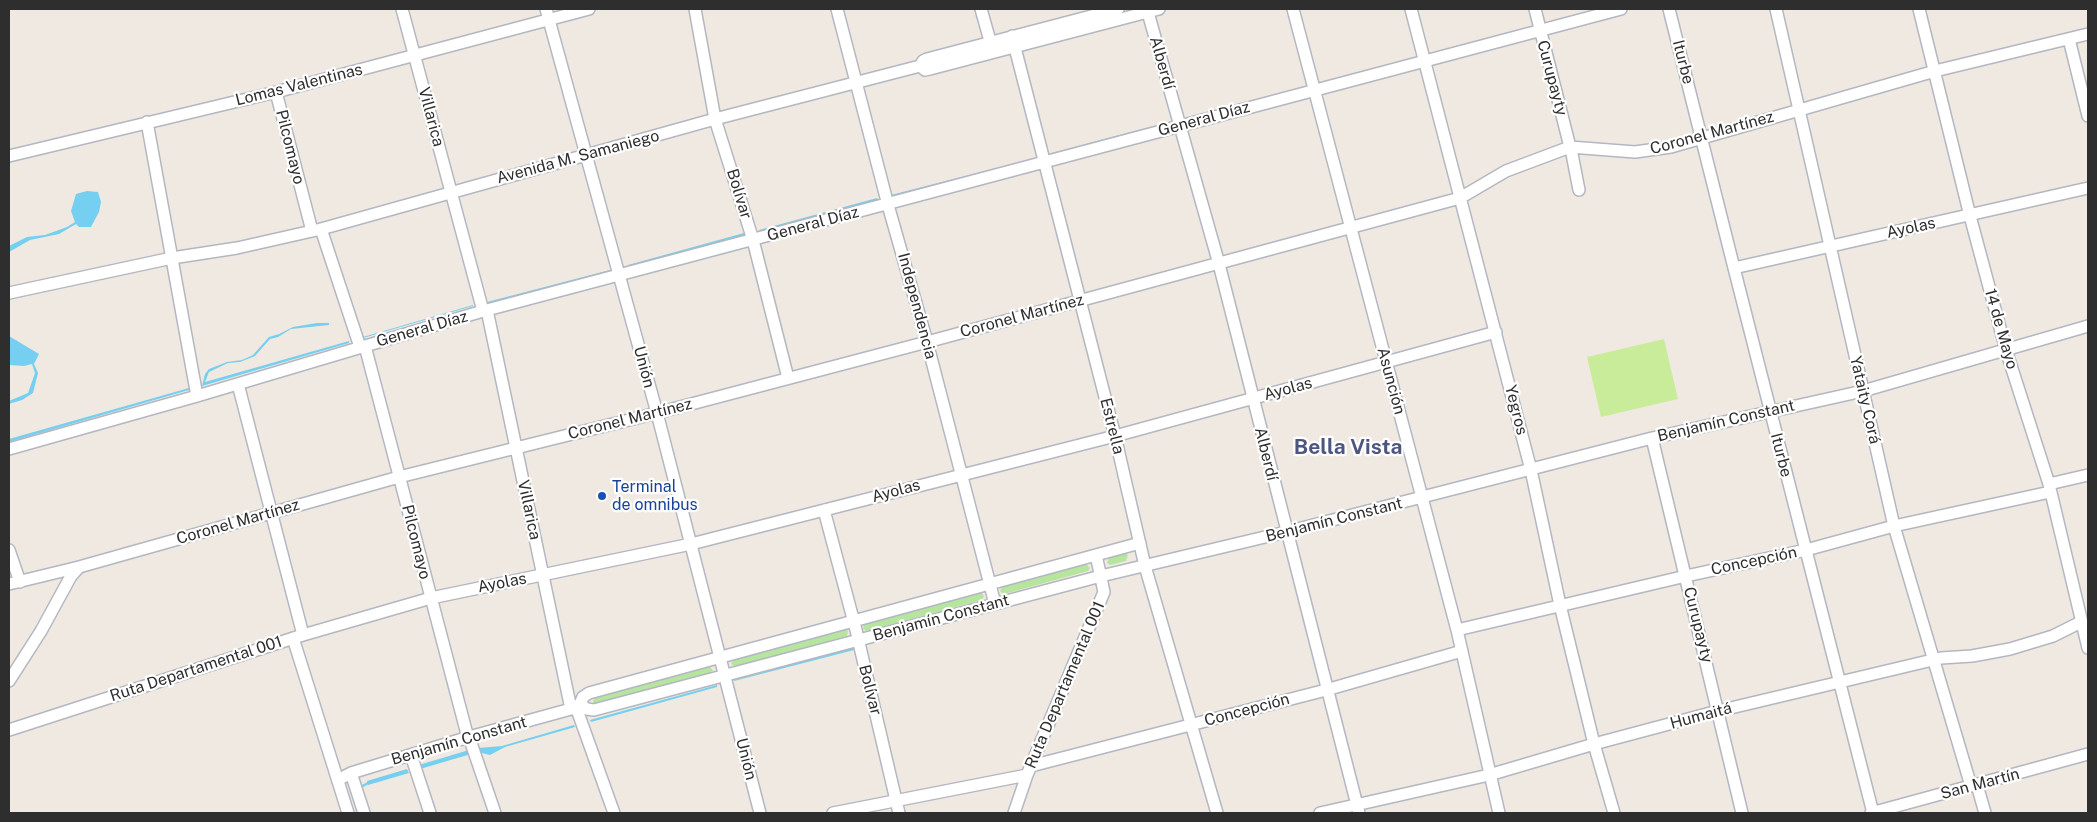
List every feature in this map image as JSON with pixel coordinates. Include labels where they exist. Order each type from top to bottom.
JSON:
[{"type":"street","name":"Villarica","points":[[402,9],[483,307],[543,575],[576,707],[614,813]]},
{"type":"street","name":"Lomas Valentinas","points":[[9,156],[276,92],[414,56],[547,14],[589,9]]},
{"type":"street","name":"Bolívar","points":[[695,9],[715,119],[751,235],[788,378]]},
{"type":"street","name":"Independencia","points":[[837,9],[887,200],[927,342],[995,604]]},
{"type":"street","points":[[981,9],[991,48]]},
{"type":"street","name":"Avenida M. Samaniego","points":[[1014,42],[1118,9]]},
{"type":"street","name":"Asunción","points":[[1293,9],[1313,91],[1423,497],[1457,630],[1499,813]]},
{"type":"street","name":"Yegros","points":[[1411,9],[1531,470],[1560,606],[1594,744],[1614,813]]},
{"type":"street","name":"Curupayty","points":[[1535,9],[1571,150],[1579,190]]},
{"type":"street","name":"General Díaz","points":[[9,449],[195,390],[238,384],[360,343],[618,270],[1042,158],[1180,126],[1620,9]]},
{"type":"street","name":"Iturbe","points":[[1669,9],[1872,813]]},
{"type":"street","name":"Yataity Corá","points":[[1776,9],[1894,526],[1934,660],[1974,785],[1985,813]]},
{"type":"street","name":"14 de Mayo","points":[[1919,9],[1970,216],[2006,350],[2049,488],[2088,648]]},
{"type":"street","name":"Avenida M. Samaniego","points":[[9,293],[172,258],[237,248],[316,230],[715,119],[920,66],[925,70],[930,70],[991,48],[1151,10]]},
{"type":"street","name":"Alberdí","points":[[1151,10],[1357,809]]},
{"type":"street","name":"Unión","points":[[547,14],[657,413],[760,813]]},
{"type":"street","name":"Coronel Martínez","points":[[14,583],[79,567],[399,477],[657,413],[1460,198],[1506,171],[1571,150],[1640,152],[1703,139],[1935,70],[2088,34]]},
{"type":"street","points":[[2068,39],[2088,116]]},
{"type":"street","name":"Estrella","points":[[1014,42],[1042,158],[1115,436],[1145,566],[1217,813]]},
{"type":"street","name":"Pilcomayo","points":[[276,92],[316,230],[360,343],[399,477],[468,737],[495,813]]},
{"type":"street","points":[[147,122],[195,390]]},
{"type":"street","name":"Ayolas","points":[[1734,268],[2088,188]]},
{"type":"street","name":"Benjamín Constant","points":[[338,780],[351,773],[414,764],[468,737],[576,707],[594,710],[726,681],[858,640],[1101,576],[1286,532],[1652,438],[1863,390],[2088,326]]},
{"type":"street","name":"Ayolas","points":[[298,636],[431,598],[691,544],[1115,436],[1496,332]]},
{"type":"street","points":[[238,384],[272,512],[298,636]]},
{"type":"street","name":"Curupayty","points":[[1652,438],[1742,813]]},
{"type":"street","name":"Concepción","points":[[1457,630],[1806,550],[2049,488],[2088,474]]},
{"type":"street","name":"Bolívar","points":[[824,510],[858,640],[899,813]]},
{"type":"street","name":"Benjamín Constant","points":[[576,707],[589,693],[1140,543]]},
{"type":"street","points":[[9,550],[14,583]]},
{"type":"street","name":"Ruta Departamental 001","points":[[1014,813],[1029,771],[1104,592],[1096,555]]},
{"type":"street","points":[[9,681],[41,631],[71,576],[79,567]]},
{"type":"street","name":"Humaitá","points":[[1320,813],[1357,809],[1489,775],[1594,744],[1718,711],[1840,682],[1934,660],[2010,649],[2052,636],[2082,622]]},
{"type":"street","name":"Ruta Departamental 001","points":[[9,730],[298,636],[346,807]]},
{"type":"street","name":"Concepción","points":[[833,813],[1029,771],[1462,651]]},
{"type":"street","name":"San Martín","points":[[1872,813],[2088,754]]},
{"type":"street","points":[[414,764],[430,813]]},
{"type":"street","points":[[351,773],[364,813]]},
{"type":"green space","points":[[1664,339],[1678,399],[1601,417],[1587,357]]},
{"type":"green space","points":[[1125,553],[1128,555],[1126,561],[1110,565],[1107,563],[1109,557]]},
{"type":"green space","points":[[1086,564],[1090,568],[1088,571],[1004,594],[1000,591],[1002,587]]},
{"type":"green space","points":[[981,592],[984,596],[982,600],[866,631],[863,629],[864,624]]},
{"type":"green space","points":[[845,629],[848,631],[847,636],[735,667],[731,664],[733,659]]},
{"type":"green space","points":[[709,666],[713,670],[710,673],[593,703],[594,697]]},
{"type":"water","points":[[1168,122],[1052,154],[1052,153]]},
{"type":"water","points":[[1032,159],[892,197],[891,195]]},
{"type":"water","points":[[87,191],[98,192],[101,202],[99,212],[91,227],[79,227],[76,224],[59,234],[30,240],[9,252],[9,246],[27,237],[45,235],[75,222],[71,211],[76,194]]},
{"type":"water","points":[[877,198],[878,200],[759,230]]},
{"type":"water","points":[[744,233],[745,235],[628,265]]},
{"type":"water","points":[[610,270],[488,303],[487,302]]},
{"type":"water","points":[[473,306],[363,338],[363,337]]},
{"type":"water","points":[[329,323],[329,325],[291,329],[278,337],[270,339],[255,356],[240,362],[228,363],[209,372],[205,382],[349,341],[349,343],[202,386],[205,374],[209,369],[253,355],[269,337],[293,327]]},
{"type":"water","points":[[9,336],[39,354],[34,364],[38,373],[33,393],[22,400],[9,404],[9,401],[28,393],[35,373],[32,364],[24,366],[9,365]]},
{"type":"water","points":[[189,388],[189,390],[9,442],[9,439]]},
{"type":"water","points":[[853,648],[854,650],[734,681],[734,680]]},
{"type":"water","points":[[717,685],[717,687],[591,722],[590,720]]},
{"type":"water","points":[[574,725],[575,727],[505,747],[490,755],[478,752],[478,748],[502,746]]},
{"type":"water","points":[[469,750],[471,754],[420,769],[419,765]]},
{"type":"water","points":[[407,769],[409,773],[368,785],[367,781]]},
{"type":"waterway","points":[[359,788],[370,782]]},
{"type":"place","name":"Terminal de omnibus","points":[[602,496]]},
{"type":"district","name":"Bella Vista","points":[[1348,448]]}]
